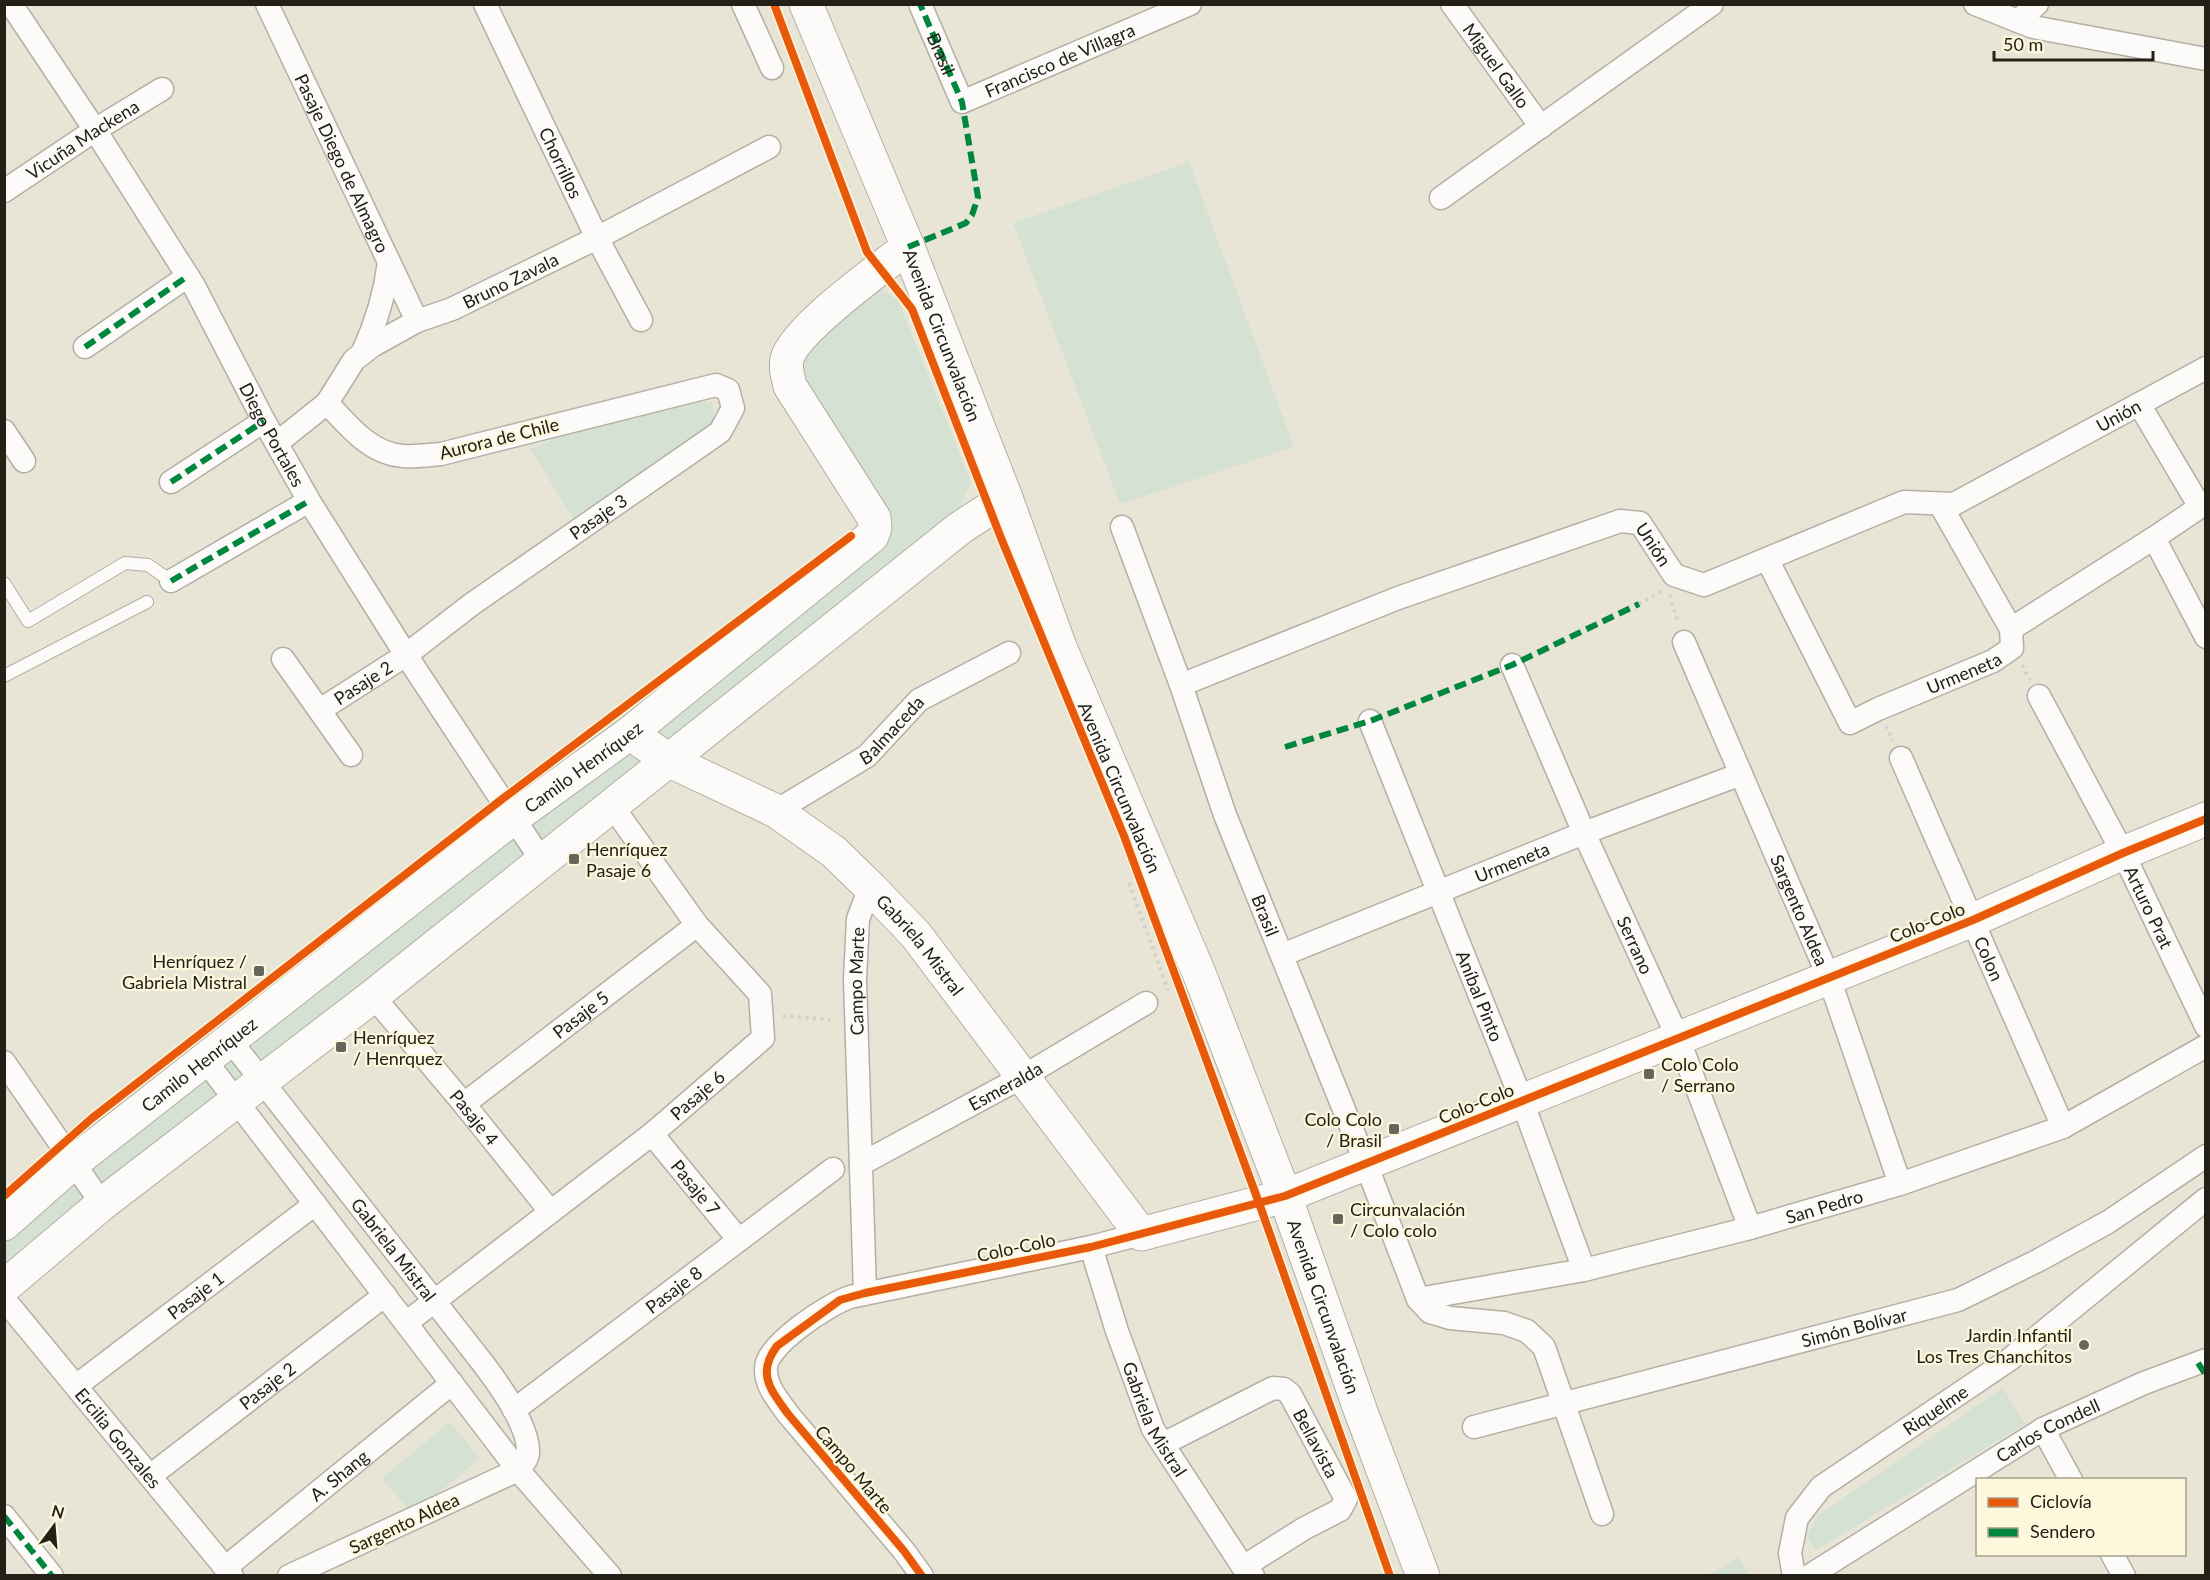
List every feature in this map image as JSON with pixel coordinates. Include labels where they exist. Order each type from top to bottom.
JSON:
[{"type":"main road","name":"Avenida Circunvalación","points":[[806,4],[908,247],[1060,647],[1199,973],[1285,1196],[1361,1412],[1423,1575]]},
{"type":"main road","name":"Camilo Henríquez","points":[[4,1224],[74,1163],[513,818],[630,733],[872,537],[875,527],[874,518],[790,386],[787,358],[800,338],[830,309],[908,247]]},
{"type":"main road","points":[[4,1287],[102,1204],[373,996],[613,807],[668,760],[960,528],[991,510],[1005,498]]},
{"type":"main road","name":"Gabriela Mistral","points":[[630,733],[668,760],[776,811],[834,852],[870,887],[916,935],[1141,1234]]},
{"type":"main road","name":"Colo-Colo","points":[[1141,1234],[1285,1196],[1973,920],[2205,819]]},
{"type":"street","name":"Diego Portales","points":[[11,4],[95,129],[188,276],[309,501],[406,655],[542,861]]},
{"type":"street","name":"Pasaje Diego de Almagro","points":[[267,4],[417,321]]},
{"type":"street","name":"Chorrillos","points":[[485,4],[597,238],[641,320]]},
{"type":"street","points":[[743,4],[772,68]]},
{"type":"street","name":"Brasil","points":[[920,4],[962,102]]},
{"type":"street","name":"Miguel Gallo","points":[[1452,4],[1541,127]]},
{"type":"street","points":[[1441,198],[1712,4]]},
{"type":"street","points":[[1975,4],[2033,27],[2205,59]]},
{"type":"street","points":[[2018,21],[2037,4]]},
{"type":"street","name":"Francisco de Villagra","points":[[962,102],[1189,5]]},
{"type":"street","name":"Vicuña Mackena","points":[[4,190],[95,129],[162,89]]},
{"type":"street","name":"Bruno Zavala","points":[[277,443],[327,403],[354,360],[363,352],[417,321],[452,309],[597,238],[769,147]]},
{"type":"street","points":[[363,352],[383,297],[389,262]]},
{"type":"street","points":[[85,347],[188,276]]},
{"type":"street","name":"Unión","points":[[1181,685],[1398,598],[1620,521],[1640,523],[1674,575],[1704,585],[1904,502],[1954,504],[2205,368]]},
{"type":"street","name":"Pasaje 3","points":[[406,655],[472,604],[720,432],[734,408],[728,390],[716,384],[687,391]]},
{"type":"street","name":"Aurora de Chile","points":[[327,403],[354,432],[376,449],[402,456],[441,454],[687,391]]},
{"type":"street","name":"Urmeneta","points":[[1767,559],[1850,723],[1993,661],[2012,638],[2200,507],[2139,404]]},
{"type":"street","points":[[171,482],[264,421]]},
{"type":"street","points":[[4,431],[24,461]]},
{"type":"street","points":[[171,581],[309,501]]},
{"type":"street","points":[[1940,504],[2012,638]]},
{"type":"street","name":"Brasil","points":[[1122,527],[1181,685],[1225,815],[1418,1299]]},
{"type":"street","points":[[2154,538],[2205,637]]},
{"type":"street","name":"Sargento Aldea","points":[[1684,642],[1829,978],[1900,1184]]},
{"type":"street","name":"Balmaceda","points":[[776,811],[867,756],[919,700],[1009,653]]},
{"type":"street","name":"Pasaje 2","points":[[320,710],[406,655]]},
{"type":"street","name":"Pasaje 2","points":[[283,659],[351,755]]},
{"type":"street","name":"Serrano","points":[[1512,665],[1584,833],[1678,1038],[1750,1228]]},
{"type":"street","name":"Arturo Prat","points":[[2039,696],[2123,853],[2205,1026]]},
{"type":"street","name":"Aníbal Pinto","points":[[1370,721],[1522,1101],[1584,1270]]},
{"type":"street","name":"Colon","points":[[1901,758],[2063,1127]]},
{"type":"street","name":"Urmeneta","points":[[1282,955],[1584,833],[1741,774]]},
{"type":"street","name":"Pasaje 6","points":[[406,1323],[652,1134],[763,1038],[760,994],[698,925],[613,807]]},
{"type":"street","name":"Campo Marte","points":[[865,1293],[856,1022],[857,927],[870,887]]},
{"type":"street","name":"Pasaje 5","points":[[464,1104],[698,925]]},
{"type":"street","name":"Pasaje 4","points":[[373,996],[550,1211]]},
{"type":"street","name":"Esmeralda","points":[[861,1164],[1024,1076],[1146,1003]]},
{"type":"street","name":"San Pedro","points":[[1418,1299],[1584,1270],[1750,1228],[1900,1184],[2063,1127],[2205,1046]]},
{"type":"street","name":"Gabriela Mistral","points":[[218,1050],[249,1092],[435,1300],[499,1385],[514,1410],[527,1442],[528,1451],[525,1462],[518,1470]]},
{"type":"street","name":"Gabriela Mistral","points":[[218,1050],[249,1092],[315,1204],[518,1470],[610,1575]]},
{"type":"street","points":[[4,1062],[102,1204]]},
{"type":"street","name":"Pasaje 7","points":[[652,1134],[739,1240]]},
{"type":"street","name":"Simón Bolívar","points":[[1474,1427],[1958,1300],[2039,1260],[2108,1222],[2205,1156]]},
{"type":"street","name":"Pasaje 8","points":[[514,1410],[832,1169]]},
{"type":"street","name":"Riquelme","points":[[1794,1575],[1790,1553],[1797,1518],[1821,1487],[2009,1360],[2205,1199]]},
{"type":"street","name":"Pasaje 1","points":[[76,1386],[315,1204]]},
{"type":"street","name":"Colo-Colo","points":[[767,1379],[766,1366],[777,1346],[840,1300],[1091,1247],[1141,1234]]},
{"type":"street","name":"Gabriela Mistral","points":[[1091,1247],[1117,1331],[1153,1429],[1248,1571]]},
{"type":"street","name":"Pasaje 2","points":[[150,1476],[385,1295]]},
{"type":"street","name":"Ercilia Gonzales","points":[[4,1299],[229,1572]]},
{"type":"street","points":[[1418,1299],[1430,1312],[1450,1318],[1504,1323],[1527,1331],[1544,1347],[1602,1514]]},
{"type":"street","name":"Carlos Condell","points":[[1809,1575],[2043,1429],[2144,1383],[2203,1366]]},
{"type":"street","name":"Campo Marte","points":[[767,1379],[788,1414],[922,1575]]},
{"type":"street","name":"A. Shang","points":[[229,1572],[452,1383]]},
{"type":"street","name":"Bellavista","points":[[1163,1444],[1273,1388],[1284,1389],[1290,1394],[1346,1499],[1340,1510],[1305,1528],[1248,1571]]},
{"type":"street","points":[[2043,1429],[2070,1478]]},
{"type":"street","name":"Sargento Aldea","points":[[289,1575],[518,1470]]},
{"type":"street","points":[[5,1518],[52,1575]]},
{"type":"street","points":[[2113,1556],[2124,1575]]},
{"type":"lane","points":[[4,583],[28,621],[125,563],[148,565],[171,581]]},
{"type":"lane","points":[[4,676],[147,602]]},
{"type":"path","points":[[1639,604],[1668,588],[1684,642]]},
{"type":"path","points":[[2012,638],[2039,696]]},
{"type":"path","points":[[1878,709],[1901,758]]},
{"type":"path","points":[[762,1014],[856,1022]]},
{"type":"green space","points":[[1189,162],[1294,447],[1120,504],[1013,223]]},
{"type":"green space","points":[[872,283],[898,300],[971,483],[965,493],[956,526],[670,751],[638,733],[878,538],[792,359]]},
{"type":"green space","points":[[713,402],[713,436],[573,518],[530,449],[575,430],[671,405]]},
{"type":"green space","points":[[628,743],[653,762],[368,976],[231,1087],[5,1279],[5,1242],[83,1171]]},
{"type":"green space","points":[[2003,1388],[2025,1424],[1816,1550],[1807,1536],[1816,1517]]},
{"type":"green space","points":[[450,1422],[480,1459],[412,1514],[382,1478]]},
{"type":"green space","points":[[1738,1557],[1750,1575],[1709,1575]]},
{"type":"marked path","points":[[908,247],[966,223],[972,215],[978,197],[962,102],[920,4]]},
{"type":"marked path","points":[[85,347],[188,276]]},
{"type":"marked path","points":[[171,482],[264,421]]},
{"type":"marked path","points":[[171,581],[309,501]]},
{"type":"marked path","points":[[1285,747],[1370,721],[1512,665],[1639,604]]},
{"type":"marked path","points":[[2198,1363],[2206,1375]]},
{"type":"marked path","points":[[4,1516],[52,1576]]},
{"type":"cycle path","points":[[774,4],[867,252],[912,309],[1001,538],[1124,836],[1259,1203],[1390,1576]]},
{"type":"cycle path","points":[[4,1196],[91,1119],[501,800],[851,536]]},
{"type":"cycle path","points":[[922,1576],[904,1551],[788,1414],[768,1381],[767,1365],[777,1346],[840,1300],[1091,1247],[1285,1196],[1973,920],[2123,853],[2206,819]]},
{"type":"place","name":"Henríquez Pasaje 6","points":[[574,859]]},
{"type":"place","name":"Henríquez / Gabriela Mistral","points":[[259,971]]},
{"type":"place","name":"Henríquez / Henrquez","points":[[341,1047]]},
{"type":"place","name":"Colo Colo / Serrano","points":[[1649,1074]]},
{"type":"place","name":"Colo Colo / Brasil","points":[[1394,1129]]},
{"type":"place","name":"Circunvalación / Colo colo","points":[[1338,1219]]},
{"type":"place","name":"Jardin Infantil Los Tres Chanchitos","points":[[2084,1345]]}]
